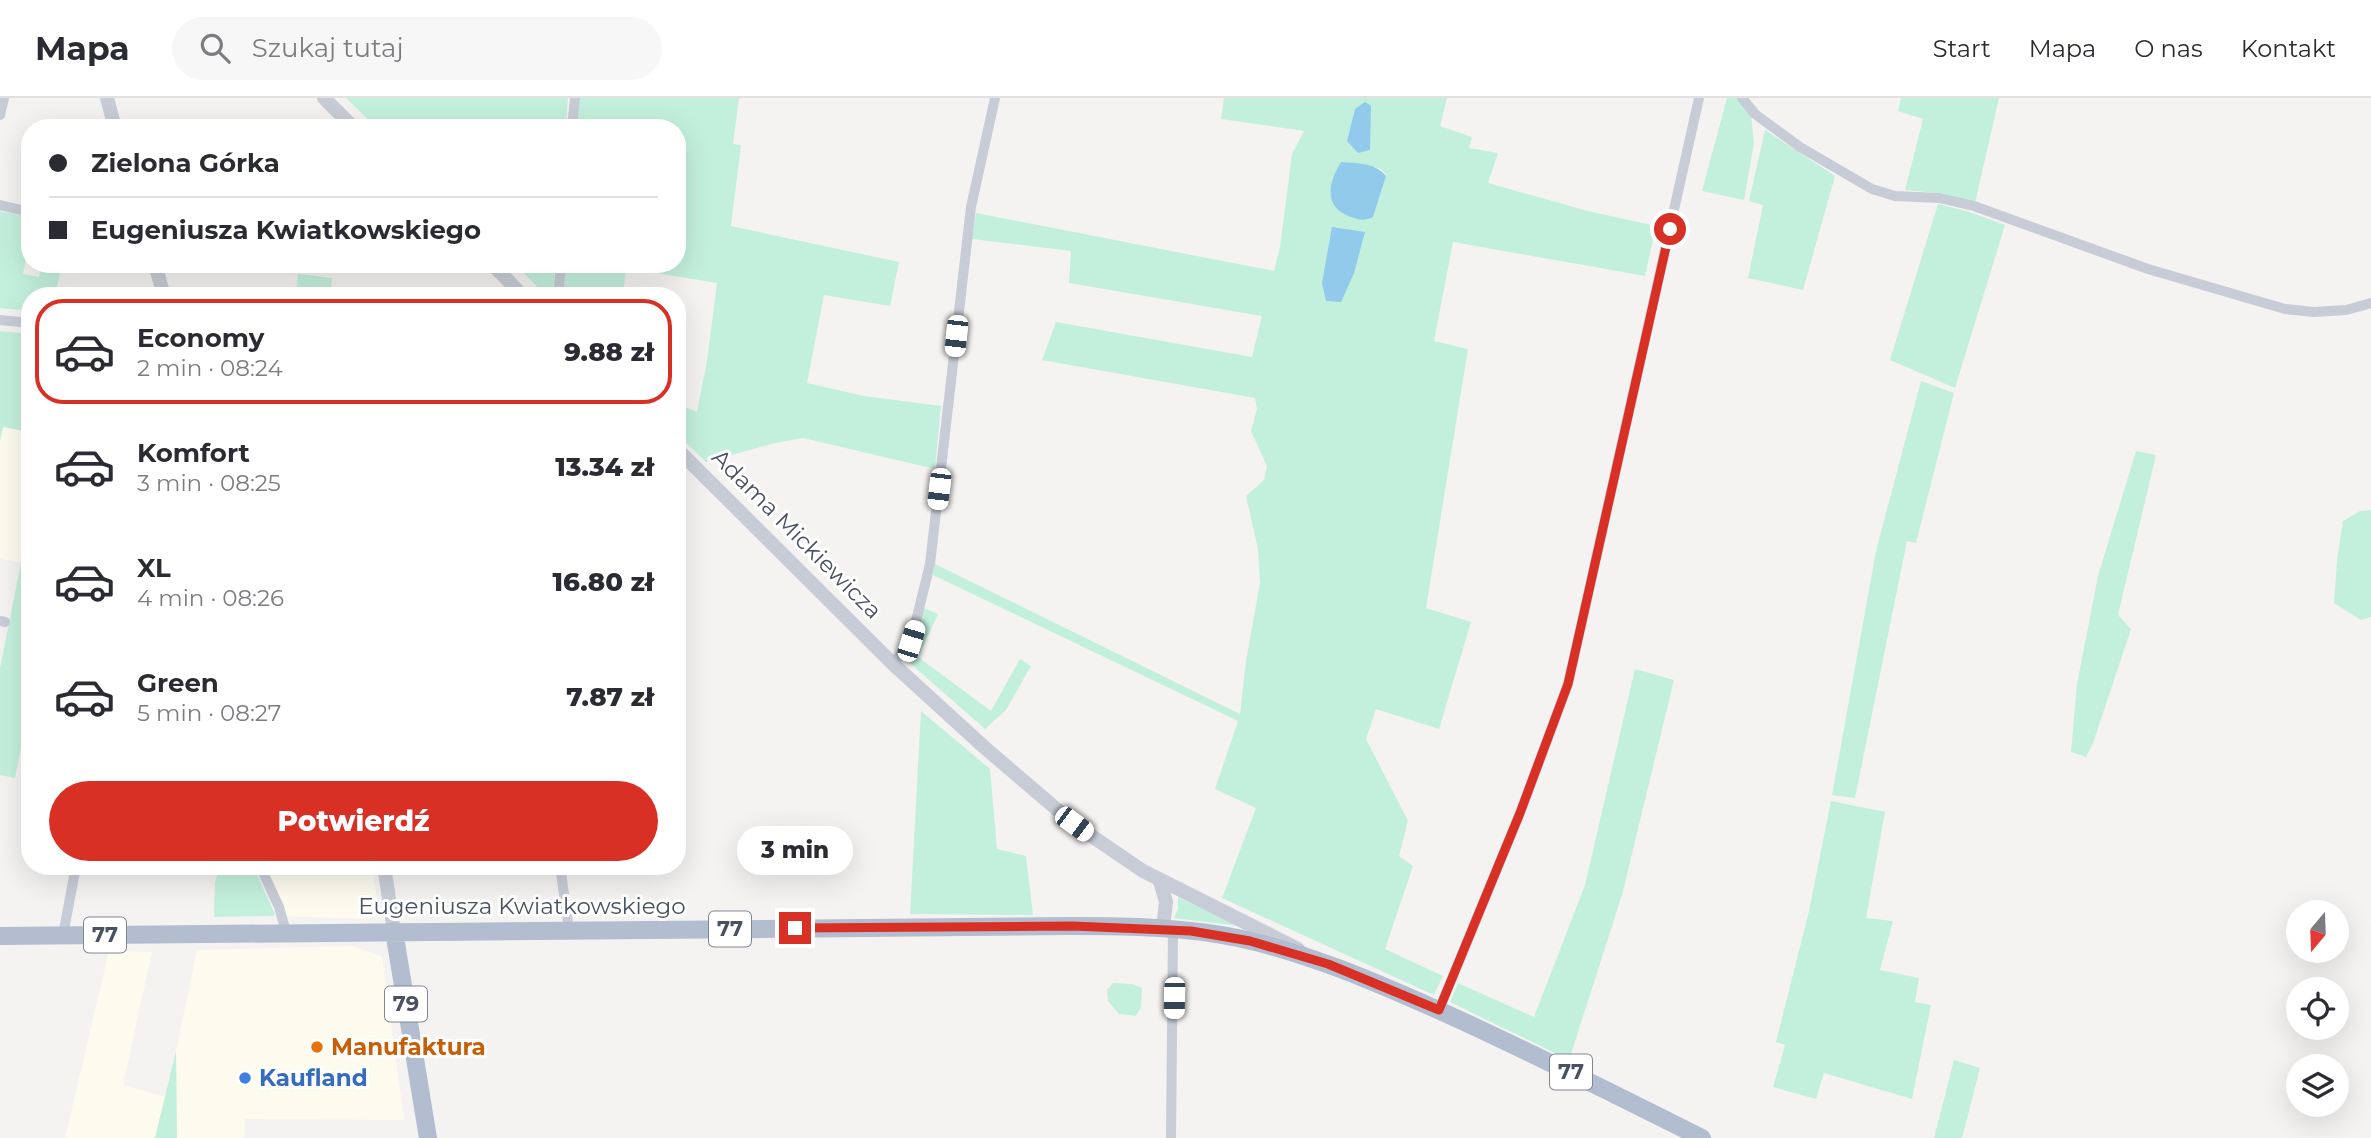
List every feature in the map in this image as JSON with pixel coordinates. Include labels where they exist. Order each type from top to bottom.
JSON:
[{"type":"main road","name":"Eugeniusza Kwiatkowskiego","points":[[0,936],[569,929],[1073,926],[1168,928]]},
{"type":"main road","name":"Adama Mickiewicza","points":[[1168,928],[1238,938],[1328,964],[1528,1051],[1702,1138]]},
{"type":"main road","name":"79","points":[[394,931],[428,1138]]},
{"type":"street","points":[[0,115],[4,98]]},
{"type":"street","points":[[107,98],[113,119]]},
{"type":"street","points":[[324,98],[345,119]]},
{"type":"street","points":[[573,119],[575,98]]},
{"type":"street","points":[[893,664],[911,641],[930,564],[971,207],[995,98]]},
{"type":"street","points":[[1439,1010],[1520,813],[1568,684],[1699,98]]},
{"type":"street","points":[[1742,98],[1755,114],[1800,147],[1872,189],[1895,195],[1939,198],[1974,206],[2148,270],[2285,309],[2314,312],[2346,310],[2371,303]]},
{"type":"street","points":[[0,205],[21,210]]},
{"type":"street","points":[[501,273],[514,287]]},
{"type":"street","points":[[0,320],[21,322]]},
{"type":"street","name":"Adama Mickiewicza","points":[[686,458],[893,664],[1057,810],[1114,853],[1160,881],[1328,964]]},
{"type":"street","points":[[63,935],[74,875]]},
{"type":"street","points":[[264,875],[279,907],[286,932]]},
{"type":"street","points":[[385,875],[394,931]]},
{"type":"street","points":[[561,875],[569,929]]},
{"type":"street","points":[[1160,881],[1166,902],[1168,928],[1171,1138]]},
{"type":"shaded area","points":[[3,427],[21,430],[21,562],[0,559],[0,441]]},
{"type":"shaded area","points":[[267,875],[373,875],[378,903],[371,917],[285,916]]},
{"type":"shaded area","points":[[353,946],[382,957],[404,1120],[245,1119],[244,1138],[177,1138],[176,1051],[197,950]]},
{"type":"shaded area","points":[[109,951],[152,952],[123,1085],[165,1097],[155,1138],[65,1138]]},
{"type":"green space","points":[[346,98],[568,98],[567,119],[368,119]]},
{"type":"green space","points":[[580,98],[739,98],[733,144],[741,145],[731,226],[899,262],[890,306],[824,295],[807,383],[864,396],[941,406],[935,469],[803,438],[706,462],[686,443],[686,408],[697,412],[717,283],[656,273],[686,273],[686,119],[578,119]]},
{"type":"green space","points":[[1224,98],[1447,98],[1440,126],[1472,137],[1469,148],[1498,153],[1488,183],[1588,211],[1656,226],[1645,276],[1453,242],[1434,341],[1468,349],[1426,608],[1471,622],[1439,729],[1376,709],[1366,739],[1408,821],[1399,856],[1413,866],[1385,949],[1443,976],[1434,995],[1222,898],[1256,808],[1215,789],[1238,721],[933,575],[935,564],[1240,714],[1260,583],[1258,549],[1246,496],[1264,480],[1267,466],[1251,431],[1257,409],[1255,398],[1042,360],[1056,322],[1252,357],[1262,316],[1069,283],[1071,251],[972,239],[976,213],[1274,271],[1280,247],[1292,154],[1304,131],[1221,119]],"holes":[[[1362,164],[1381,169],[1386,175],[1373,217]]]},
{"type":"green space","points":[[1727,98],[1737,98],[1751,114],[1754,143],[1744,200],[1702,191]]},
{"type":"green space","points":[[1901,98],[1999,98],[1975,203],[1936,193],[1905,190],[1923,119],[1898,111]]},
{"type":"green space","points":[[1765,130],[1835,176],[1803,290],[1748,278],[1763,205],[1749,201]]},
{"type":"green space","points":[[1938,204],[2005,225],[1955,388],[1890,360]]},
{"type":"green space","points":[[0,211],[21,215],[21,273],[39,277],[40,273],[60,273],[57,287],[21,287],[21,310],[0,308]]},
{"type":"green space","points":[[524,273],[554,273],[554,287],[537,287]]},
{"type":"green space","points":[[564,273],[625,273],[624,287],[562,287]]},
{"type":"green space","points":[[298,274],[332,278],[331,287],[297,287]]},
{"type":"green space","points":[[0,331],[21,333],[21,430],[3,427],[0,441]]},
{"type":"green space","points":[[1921,381],[1954,393],[1916,543],[1907,541],[1855,798],[1832,795],[1876,551]]},
{"type":"green space","points":[[2136,451],[2156,455],[2118,615],[2131,629],[2086,757],[2071,752],[2077,684],[2098,576]]},
{"type":"green space","points":[[2371,510],[2371,617],[2361,620],[2334,603],[2337,560],[2343,521],[2360,511]]},
{"type":"green space","points":[[21,563],[21,748],[15,778],[0,775],[0,668]]},
{"type":"green space","points":[[924,608],[938,614],[918,657],[991,711],[1020,659],[1031,666],[1006,710],[985,729],[903,657]]},
{"type":"green space","points":[[1635,669],[1674,680],[1622,895],[1569,1060],[1450,1002],[1458,983],[1534,1017],[1585,885]]},
{"type":"green space","points":[[921,711],[990,769],[997,849],[1026,856],[1033,915],[910,914]]},
{"type":"green space","points":[[1831,801],[1885,812],[1866,918],[1893,921],[1880,970],[1919,978],[1915,1002],[1931,1005],[1912,1099],[1824,1073],[1816,1099],[1773,1087],[1785,1045],[1776,1042],[1809,911]]},
{"type":"green space","points":[[217,875],[257,875],[274,916],[214,917]]},
{"type":"green space","points":[[1178,897],[1240,926],[1174,918],[1178,909]]},
{"type":"green space","points":[[1113,983],[1132,984],[1142,988],[1141,1007],[1136,1016],[1119,1014],[1108,1001],[1107,990]]},
{"type":"green space","points":[[176,1051],[177,1138],[155,1138]]},
{"type":"green space","points":[[1954,1060],[1980,1068],[1962,1138],[1934,1138]]},
{"type":"water","points":[[1365,102],[1371,106],[1370,150],[1358,153],[1347,141],[1355,109]]},
{"type":"water","points":[[1341,162],[1372,166],[1386,176],[1373,217],[1357,219],[1336,208],[1332,201],[1331,186]]},
{"type":"water","points":[[1332,227],[1365,232],[1354,273],[1341,302],[1326,301],[1322,283]]},
{"type":"place","name":"Manufaktura","points":[[317,1047]]},
{"type":"place","name":"Kaufland","points":[[245,1078]]},
{"type":"route","points":[[795,928],[1073,926],[1191,931],[1250,941],[1328,964],[1439,1010],[1520,813],[1568,684],[1670,229]]}]
